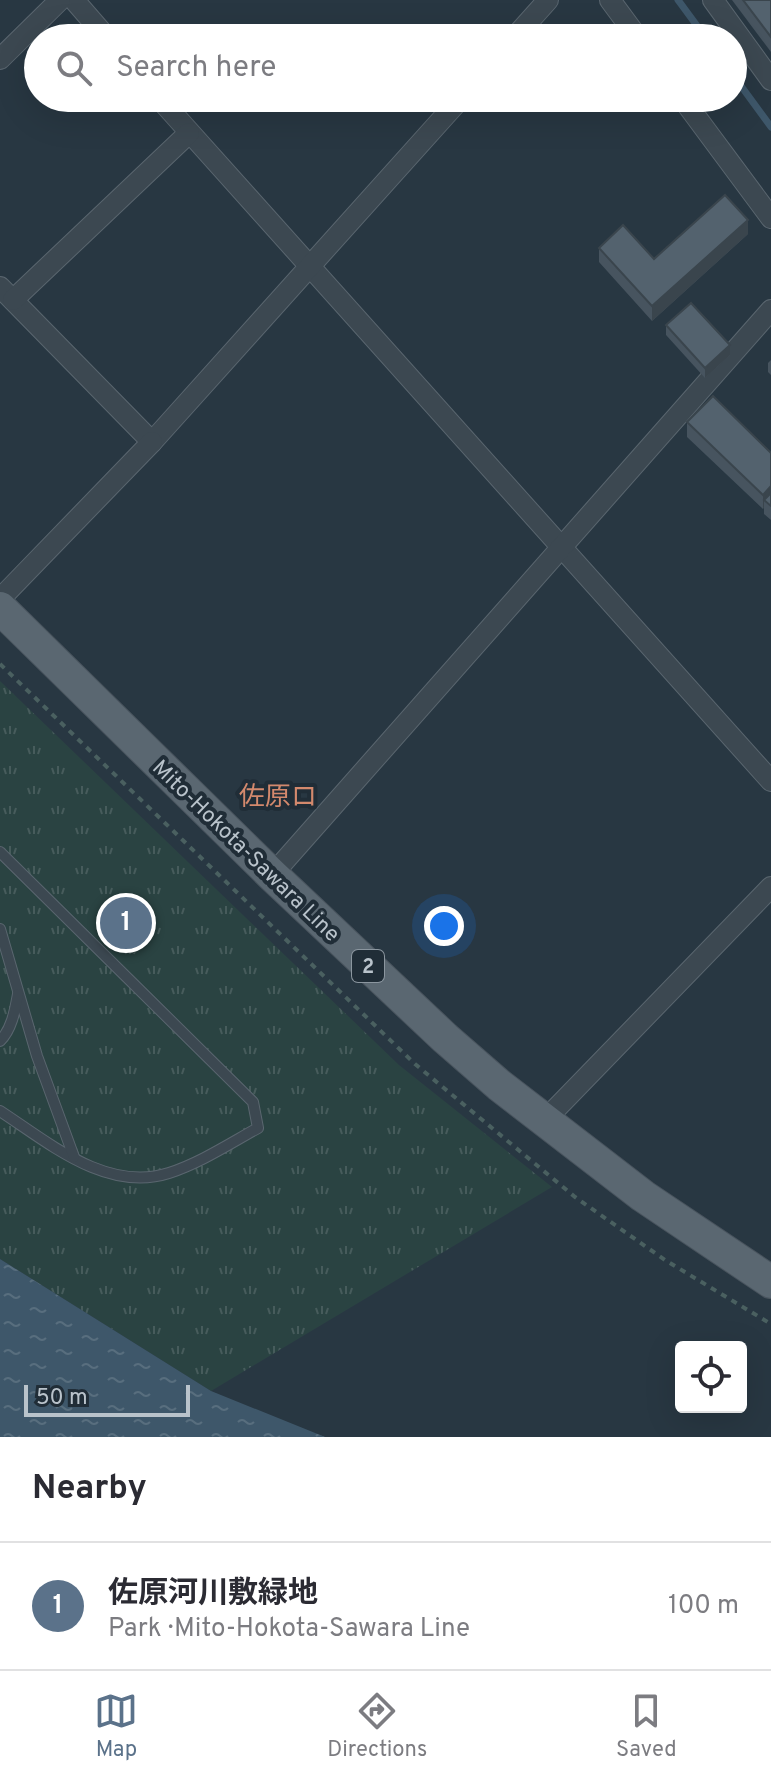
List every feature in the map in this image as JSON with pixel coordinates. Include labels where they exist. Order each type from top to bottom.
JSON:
[{"type":"main road","name":"Mito-Hokota-Sawara Line","points":[[0,608],[272,875],[445,1038],[544,1121],[643,1196],[771,1282]]},
{"type":"street","points":[[36,24],[60,0]]},
{"type":"street","points":[[74,0],[95,24]]},
{"type":"street","points":[[527,24],[548,0]]},
{"type":"street","points":[[610,0],[628,24]]},
{"type":"street","points":[[713,0],[730,24]]},
{"type":"street","points":[[0,59],[24,35]]},
{"type":"street","points":[[747,47],[771,80]]},
{"type":"street","points":[[171,112],[771,781]]},
{"type":"street","points":[[0,599],[152,442],[448,112]]},
{"type":"street","points":[[692,112],[771,218]]},
{"type":"street","points":[[152,442],[6,293],[189,133]]},
{"type":"street","points":[[272,875],[771,310]]},
{"type":"street","points":[[544,1121],[771,887]]},
{"type":"lane","points":[[0,852],[253,1102],[258,1128],[167,1174],[121,1177],[75,1159],[0,1111]]},
{"type":"lane","points":[[0,929],[51,1097],[75,1159]]},
{"type":"lane","points":[[0,1041],[12,1018],[19,992]]},
{"type":"green space","points":[[0,681],[399,1065],[552,1187],[211,1391],[0,1259]]},
{"type":"water","points":[[0,1259],[211,1391],[325,1437],[0,1437]]},
{"type":"building","points":[[743,0],[771,0],[771,37]]},
{"type":"building","points":[[725,195],[748,220],[652,306],[599,248],[623,225],[654,259]]},
{"type":"building","points":[[691,303],[730,345],[705,368],[666,325]]},
{"type":"building","points":[[713,396],[771,453],[771,486],[763,495],[687,422]]},
{"type":"building","points":[[771,493],[771,506],[764,500]]},
{"type":"waterway","points":[[678,0],[696,24]]},
{"type":"waterway","points":[[747,94],[771,127]]},
{"type":"place","name":"佐原河川敷緑地","points":[[126,923]]},
{"type":"district","name":"佐原ロ","points":[[278,796]]}]
